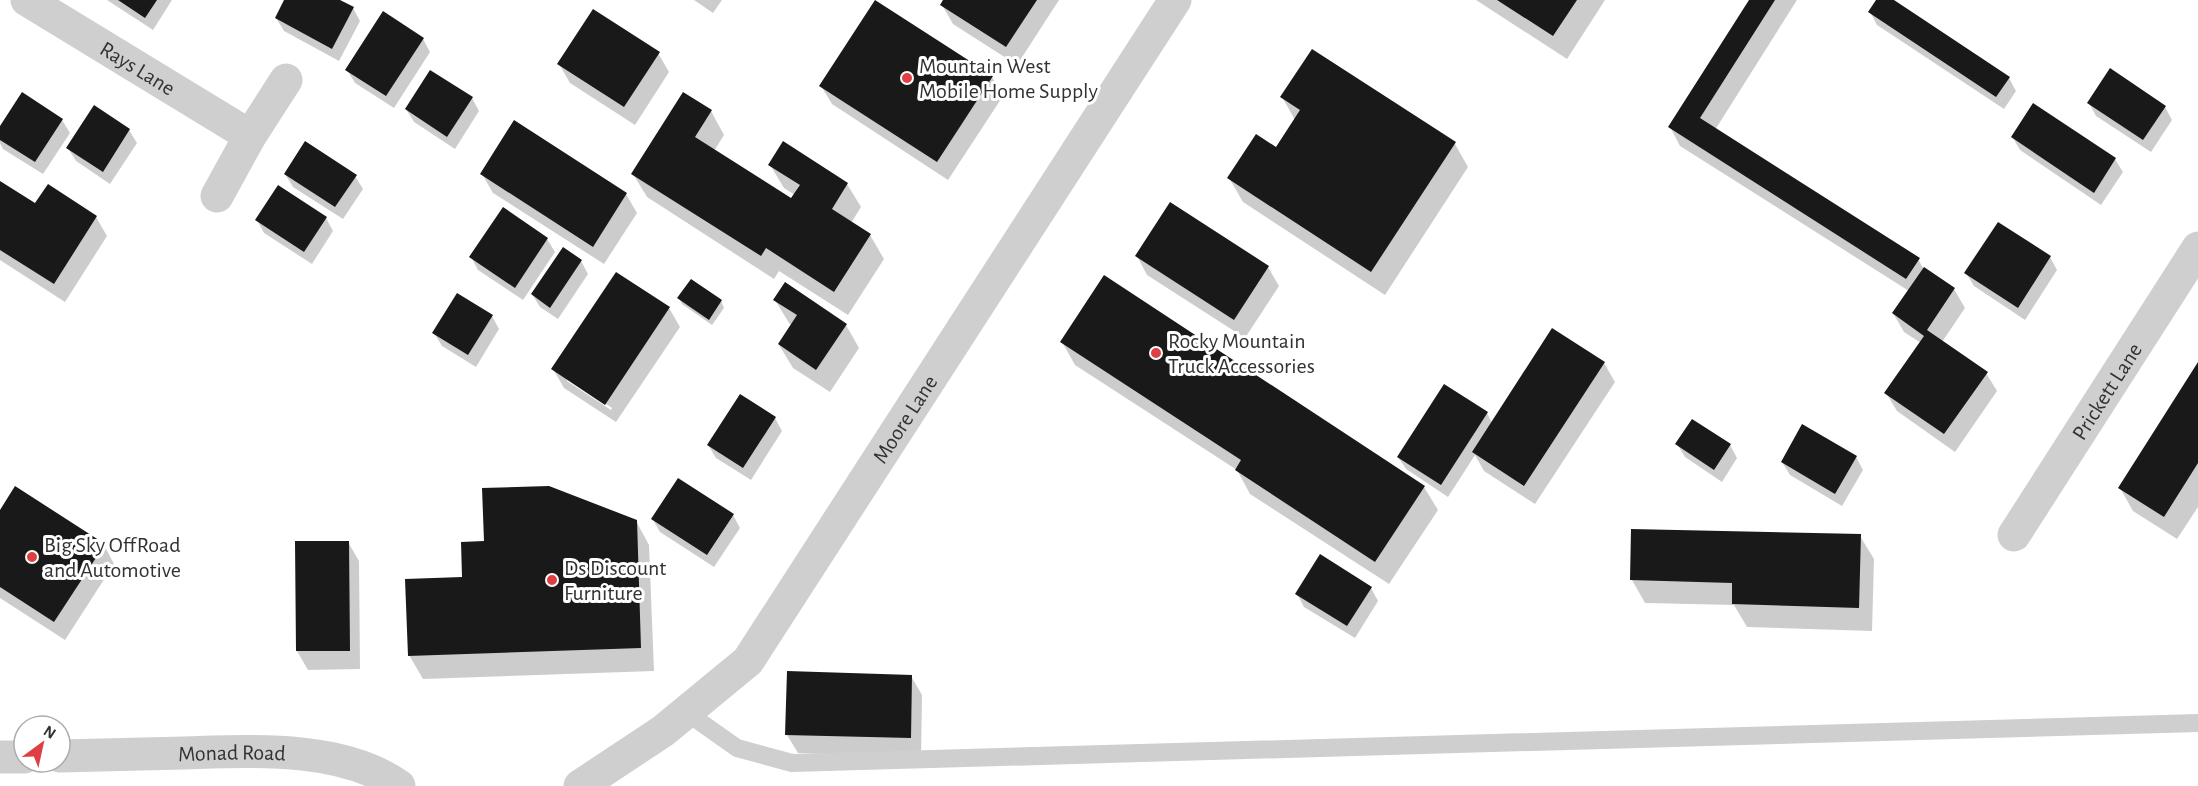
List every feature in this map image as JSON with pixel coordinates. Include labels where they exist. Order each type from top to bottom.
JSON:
[{"type":"street","name":"Rays Lane","points":[[27,0],[250,136]]},
{"type":"street","name":"Moore Lane","points":[[580,786],[663,731],[748,661],[1175,0]]},
{"type":"street","points":[[217,196],[250,136],[286,80]]},
{"type":"street","name":"Prickett Lane","points":[[2014,535],[2198,248]]},
{"type":"street","name":"Monad Road","points":[[72,756],[260,751],[335,758],[388,778],[399,786]]},
{"type":"lane","points":[[686,712],[737,748],[792,763],[2198,723]]},
{"type":"building","points":[[118,0],[157,0],[145,18]]},
{"type":"building","points":[[284,0],[340,0],[354,7],[332,49],[275,18]]},
{"type":"building","points":[[875,0],[993,76],[937,162],[819,86]]},
{"type":"building","points":[[943,0],[1037,0],[1006,47],[940,5]]},
{"type":"building","points":[[1497,0],[1577,0],[1553,36]]},
{"type":"building","points":[[1749,0],[1775,0],[1700,118],[1920,258],[1906,279],[1668,127]]},
{"type":"building","points":[[1876,0],[1894,0],[2010,77],[1996,97],[1868,12]]},
{"type":"building","points":[[593,9],[660,52],[624,107],[557,64]]},
{"type":"building","points":[[383,11],[424,38],[386,96],[345,70]]},
{"type":"building","points":[[1312,49],[1456,142],[1371,272],[1227,178],[1256,134],[1276,147],[1300,110],[1280,97]]},
{"type":"building","points":[[2110,68],[2166,106],[2143,140],[2087,103]]},
{"type":"building","points":[[430,70],[473,97],[447,137],[405,109]]},
{"type":"building","points":[[22,92],[63,119],[35,162],[0,140],[0,126]]},
{"type":"building","points":[[683,92],[712,110],[695,137],[791,198],[800,185],[768,165],[783,141],[848,183],[832,209],[871,234],[834,292],[766,248],[761,256],[631,174]]},
{"type":"building","points":[[2033,103],[2116,158],[2094,193],[2011,137]]},
{"type":"building","points":[[94,105],[130,129],[103,172],[66,148]]},
{"type":"building","points":[[514,120],[627,193],[593,247],[480,174]]},
{"type":"building","points":[[305,141],[357,175],[335,207],[284,174]]},
{"type":"building","points":[[0,181],[35,203],[48,184],[97,216],[54,284],[0,250]]},
{"type":"building","points":[[278,185],[327,217],[304,252],[255,220]]},
{"type":"building","points":[[1170,202],[1269,266],[1234,320],[1135,256]]},
{"type":"building","points":[[503,207],[548,238],[515,288],[469,257]]},
{"type":"building","points":[[1998,222],[2051,256],[2018,308],[1964,273]]},
{"type":"building","points":[[563,247],[582,260],[550,308],[531,294]]},
{"type":"building","points":[[1924,267],[1955,288],[1927,330],[1988,372],[1944,434],[1884,393],[1924,336],[1892,313]]},
{"type":"building","points":[[616,272],[670,307],[605,405],[551,369]]},
{"type":"building","points":[[1104,275],[1425,486],[1375,562],[1235,470],[1241,460],[1060,342]]},
{"type":"building","points":[[691,279],[722,300],[709,320],[677,298]]},
{"type":"building","points":[[785,282],[847,324],[816,370],[778,344],[797,315],[773,300]]},
{"type":"building","points":[[457,293],[493,315],[468,355],[432,333]]},
{"type":"building","points":[[1552,328],[1605,362],[1524,486],[1472,452]]},
{"type":"building","points":[[2198,362],[2198,463],[2164,517],[2118,488]]},
{"type":"building","points":[[1444,384],[1488,412],[1441,485],[1397,457]]},
{"type":"building","points":[[740,394],[776,417],[743,468],[707,445]]},
{"type":"building","points":[[1692,419],[1731,444],[1714,470],[1675,444]]},
{"type":"building","points":[[1802,424],[1857,456],[1835,494],[1781,462]]},
{"type":"building","points":[[678,478],[734,514],[707,555],[651,519]]},
{"type":"building","points":[[15,486],[105,544],[54,622],[0,587],[0,510]]},
{"type":"building","points":[[549,486],[637,520],[641,648],[408,656],[405,579],[462,577],[461,542],[484,541],[482,488]]},
{"type":"building","points":[[1631,529],[1861,534],[1859,608],[1732,604],[1732,583],[1630,580]]},
{"type":"building","points":[[295,541],[349,541],[350,651],[296,651]]},
{"type":"building","points":[[1320,554],[1372,587],[1347,626],[1295,594]]},
{"type":"building","points":[[787,671],[912,675],[911,738],[785,735]]},
{"type":"place","name":"Mountain West Mobile Home Supply","points":[[907,78]]},
{"type":"place","name":"Rocky Mountain Truck Accessories","points":[[1156,353]]},
{"type":"place","name":"Big Sky OffRoad and Automotive","points":[[32,557]]},
{"type":"place","name":"Ds Discount Furniture","points":[[552,580]]}]
